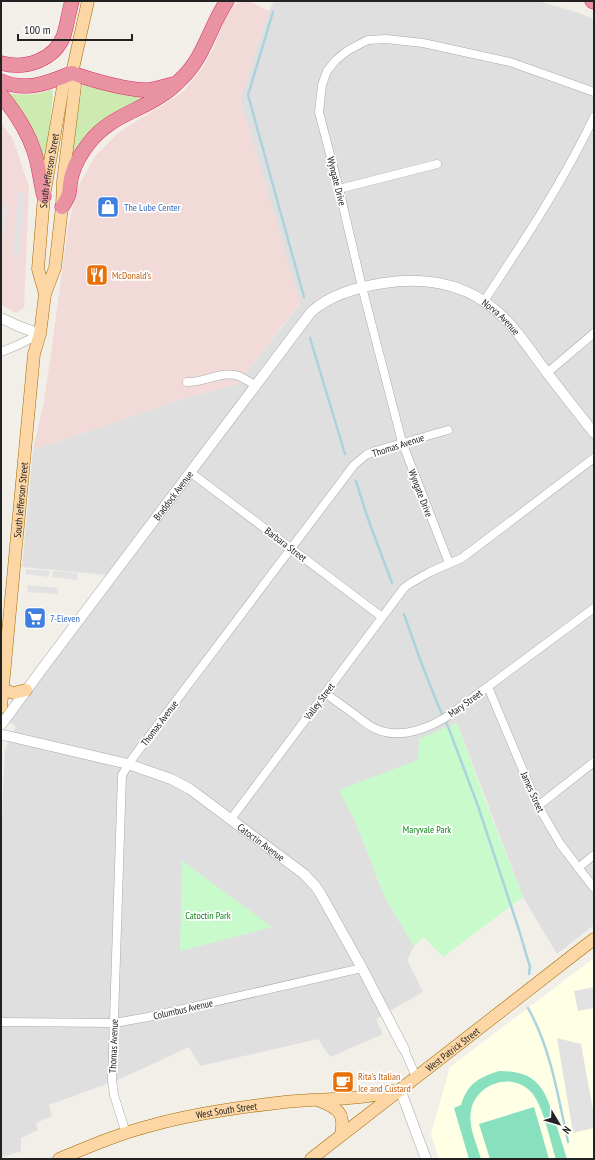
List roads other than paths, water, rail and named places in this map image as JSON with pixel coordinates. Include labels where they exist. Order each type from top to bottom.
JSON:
[{"type":"highway","points":[[1,63],[25,65],[41,60],[51,53],[64,36],[72,1]]},
{"type":"highway","points":[[62,207],[68,195],[71,176],[85,148],[95,136],[112,121],[162,96],[186,74],[199,56],[214,22],[227,1]]},
{"type":"highway","points":[[1,81],[12,85],[33,87],[45,84],[72,73],[131,89],[149,90],[177,82]]},
{"type":"highway","points":[[1,95],[12,109],[28,136],[35,152],[44,196]]},
{"type":"main road","name":"South Jefferson Street","points":[[1,707],[34,354],[40,334],[45,294],[55,268],[62,207],[63,181],[75,86],[72,73],[88,1]]},
{"type":"main road","name":"South Jefferson Street","points":[[45,294],[38,269],[44,196],[64,81],[72,73]]},
{"type":"main road","points":[[3,690],[14,693],[26,690]]},
{"type":"main road","name":"West Patrick Street","points":[[311,1159],[594,939]]},
{"type":"main road","name":"West South Street","points":[[59,1159],[126,1133],[181,1118],[226,1110],[314,1099],[369,1097],[400,1089]]},
{"type":"main road","points":[[314,1099],[331,1106],[338,1111],[343,1123],[341,1135]]},
{"type":"street","name":"Wyngate Drive","points":[[448,563],[402,442],[318,112],[322,85],[327,70],[336,60],[368,40],[386,39],[423,43],[510,62],[594,92]]},
{"type":"street","points":[[484,301],[544,210],[577,152],[594,117]]},
{"type":"street","points":[[339,190],[437,164]]},
{"type":"street","name":"Norva Avenue","points":[[362,287],[401,280],[425,281],[453,287],[484,301],[508,322],[594,433]]},
{"type":"street","name":"Braddock Avenue","points":[[1,725],[311,312],[331,297],[362,287]]},
{"type":"street","points":[[1,318],[40,334]]},
{"type":"street","points":[[547,373],[594,333]]},
{"type":"street","points":[[1,352],[40,334]]},
{"type":"street","points":[[187,382],[200,382],[219,376],[234,375],[256,386]]},
{"type":"street","name":"Thomas Avenue","points":[[126,1133],[121,1121],[113,1087],[122,775],[128,764],[354,465],[366,455],[375,451],[448,430]]},
{"type":"street","points":[[448,563],[462,558],[594,458]]},
{"type":"street","name":"Barbara Street","points":[[190,472],[382,617]]},
{"type":"street","name":"Valley Street","points":[[231,820],[404,588],[448,563]]},
{"type":"street","name":"Mary Street","points":[[325,694],[374,728],[383,732],[397,733],[420,729],[439,722],[594,608]]},
{"type":"street","name":"James Street","points":[[488,687],[538,806],[561,845],[594,888]]},
{"type":"street","name":"Catoctin Avenue","points":[[1,735],[128,764],[181,784],[190,789],[304,874],[316,887],[362,968],[404,1049],[416,1077]]},
{"type":"street","points":[[538,806],[594,762]]},
{"type":"street","points":[[578,868],[594,855]]},
{"type":"street","name":"Columbus Avenue","points":[[1,1022],[114,1023],[148,1017],[362,968]]},
{"type":"street","points":[[400,1089],[426,1159]]},
{"type":"waterway","points":[[273,12],[248,95],[304,297]]},
{"type":"waterway","points":[[310,338],[345,454]]},
{"type":"waterway","points":[[356,481],[367,516],[392,583]]},
{"type":"waterway","points":[[404,614],[421,662],[449,729],[478,806],[519,930],[530,967],[529,974]]},
{"type":"waterway","points":[[528,1008],[543,1040],[548,1056],[568,1142]]},
{"type":"place","name":"The Lube Center","points":[[108,207]]},
{"type":"place","name":"McDonald's","points":[[97,275]]},
{"type":"place","name":"7-Eleven","points":[[35,618]]},
{"type":"place","name":"Rita's Italian Ice and Custard","points":[[343,1082]]},
{"type":"park label","name":"Maryvale Park","points":[[427,829]]},
{"type":"park label","name":"Catoctin Park","points":[[208,915]]}]
